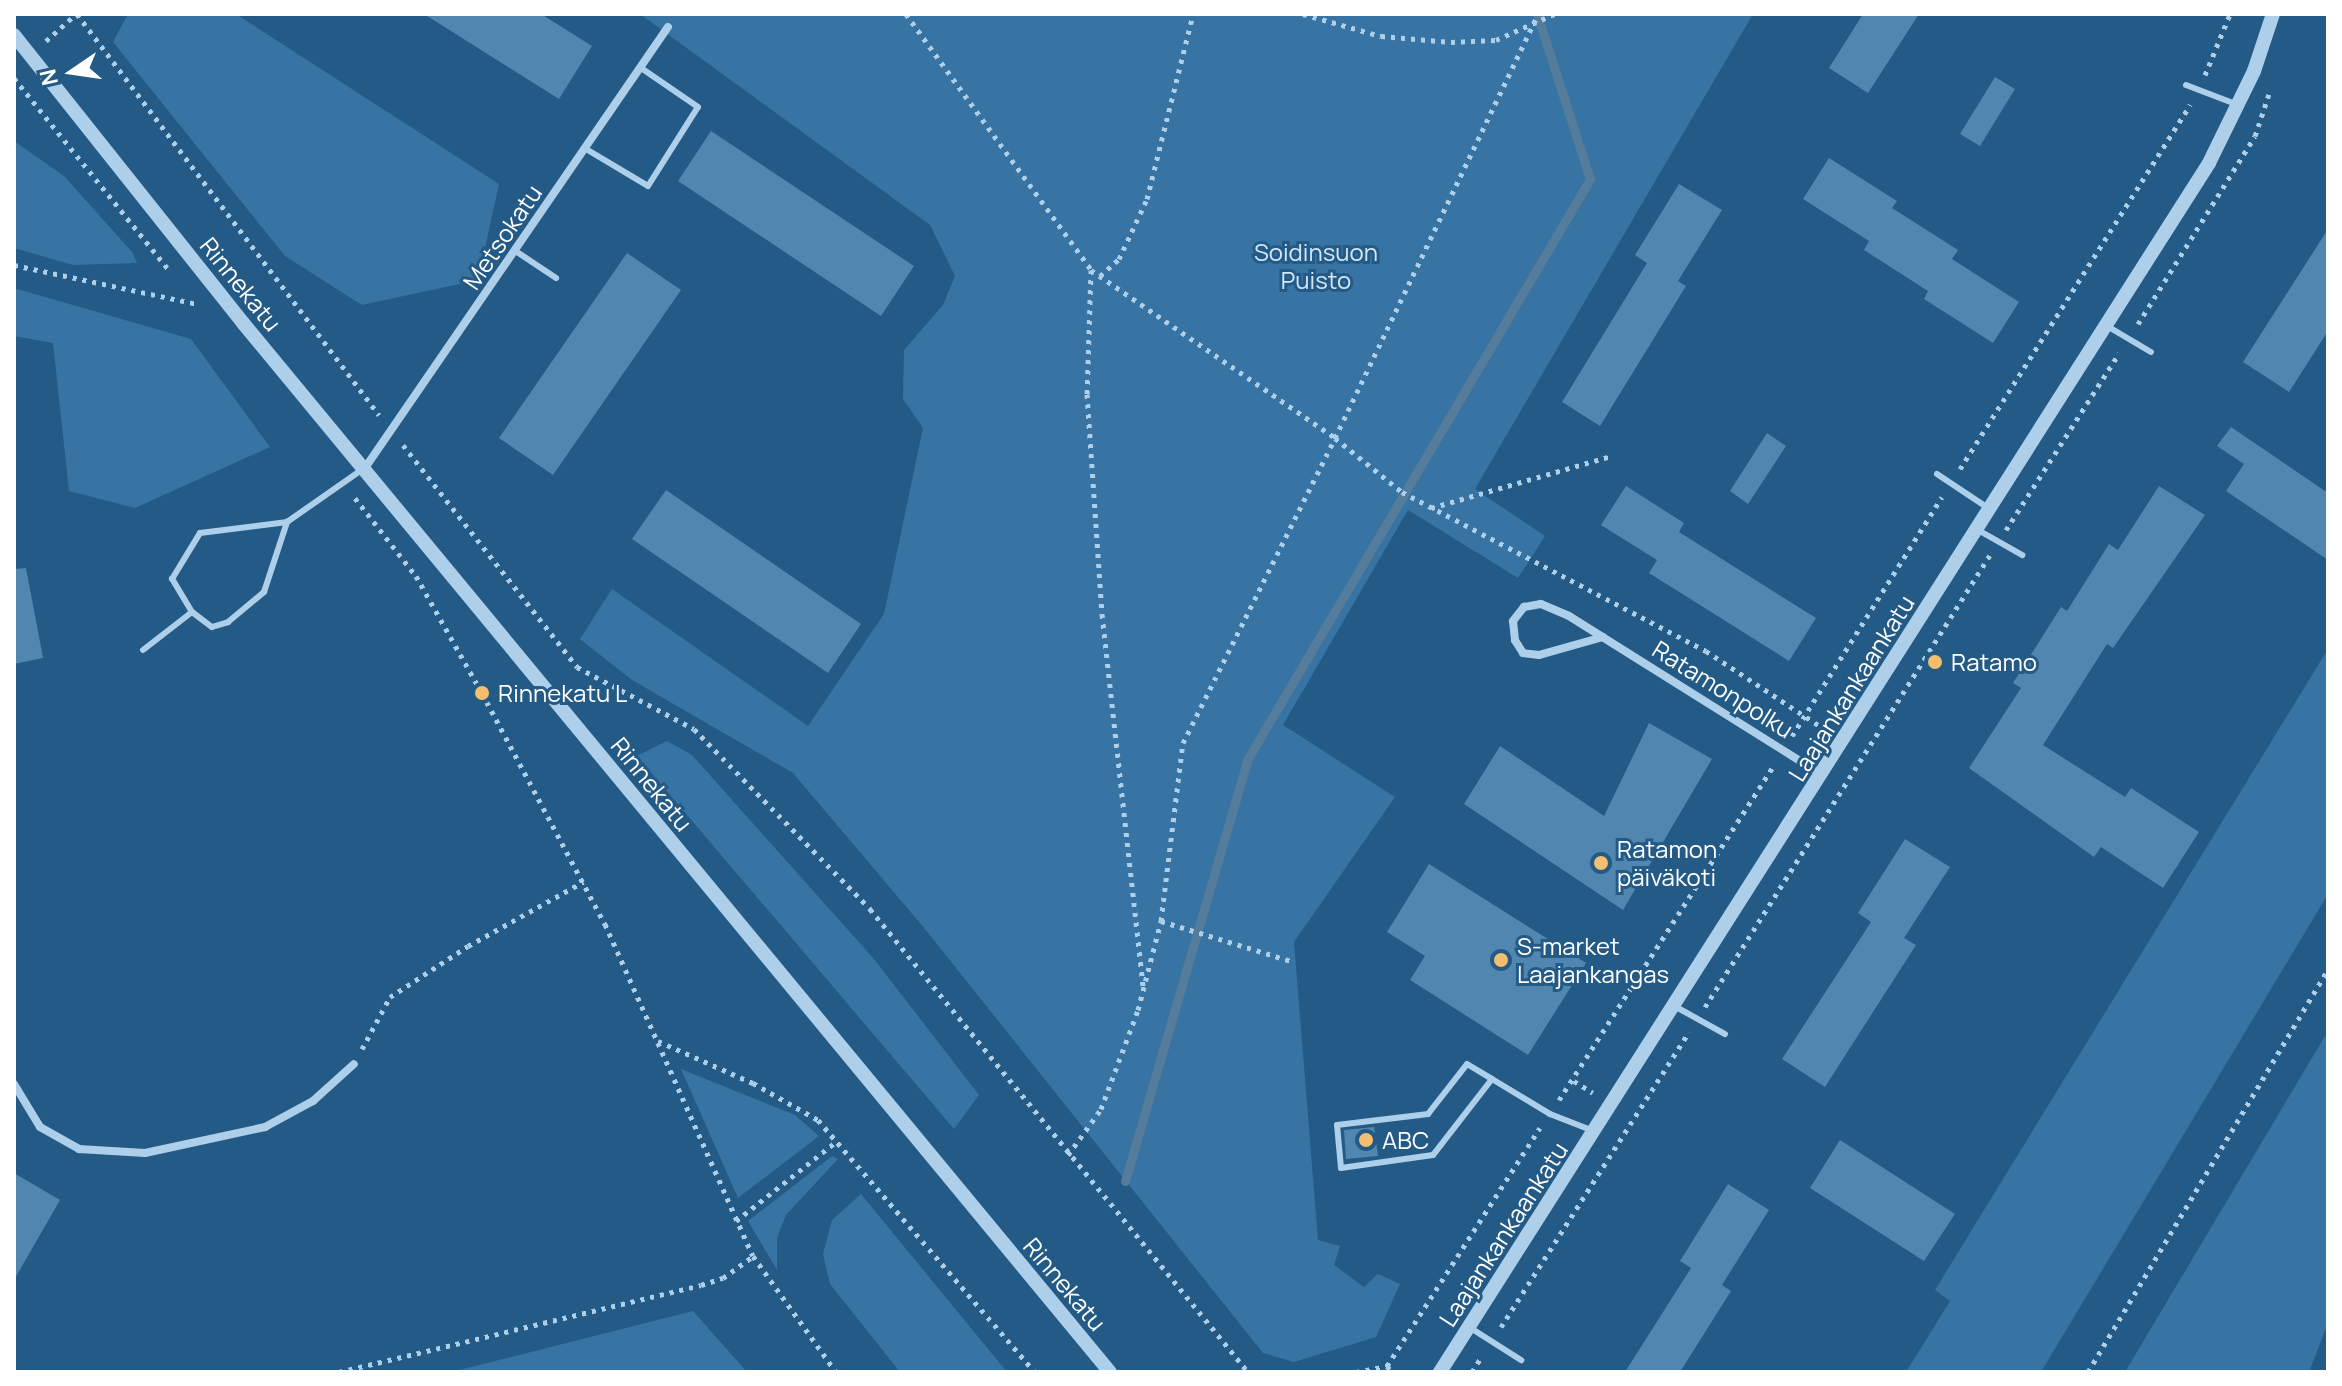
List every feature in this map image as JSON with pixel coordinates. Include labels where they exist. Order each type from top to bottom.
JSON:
[{"type":"street","name":"Laajankankaankatu","points":[[1440,1372],[1676,1007],[2209,163],[2238,105],[2273,14]]},
{"type":"street","name":"Metsokatu","points":[[365,468],[517,252],[668,27]]},
{"type":"street","name":"Rinnekatu","points":[[14,35],[365,468],[1110,1372]]},
{"type":"street","name":"Ratamonpolku","points":[[1603,637],[1539,655],[1523,653],[1515,640],[1513,621],[1524,607],[1541,604],[1603,637],[1821,774]]},
{"type":"street","points":[[14,1084],[40,1127],[79,1149],[145,1153],[265,1127],[313,1101],[354,1064]]},
{"type":"lane","points":[[586,149],[648,186],[698,107],[641,68]]},
{"type":"lane","points":[[2186,85],[2238,105]]},
{"type":"lane","points":[[517,252],[556,278]]},
{"type":"lane","points":[[2107,326],[2151,352]]},
{"type":"lane","points":[[287,522],[264,592],[228,622],[212,627],[192,612],[172,579],[200,533],[287,522],[342,481],[365,468]]},
{"type":"lane","points":[[1937,474],[1991,510]]},
{"type":"lane","points":[[1978,530],[2022,555]]},
{"type":"lane","points":[[143,650],[192,612]]},
{"type":"lane","points":[[1676,1007],[1725,1034]]},
{"type":"lane","points":[[1492,1079],[1433,1155],[1341,1168],[1337,1125],[1428,1114],[1467,1064],[1492,1079],[1550,1114],[1594,1131]]},
{"type":"lane","points":[[1469,1327],[1521,1360]]},
{"type":"path","points":[[30,54],[76,14],[392,431],[577,667],[694,729],[870,909],[1248,1372]]},
{"type":"path","points":[[906,14],[1091,270],[1335,438],[1430,508],[1706,651],[1864,755]]},
{"type":"path","points":[[1100,276],[1119,259],[1147,199],[1193,14]]},
{"type":"path","points":[[1303,14],[1381,36],[1451,42],[1496,40],[1554,14]]},
{"type":"path","points":[[1068,1155],[1101,1109],[1144,989],[1161,921],[1183,743],[1335,438],[1538,14]]},
{"type":"path","points":[[1356,1372],[1387,1366],[1550,1114],[1783,751],[2199,90],[2230,14]]},
{"type":"path","points":[[14,78],[177,280]]},
{"type":"path","points":[[1472,1372],[2255,136],[2274,82]]},
{"type":"path","points":[[14,265],[197,304]]},
{"type":"path","points":[[1091,270],[1087,394],[1101,598],[1144,989]]},
{"type":"path","points":[[187,292],[206,316]]},
{"type":"path","points":[[1430,508],[1611,456]]},
{"type":"path","points":[[342,481],[416,576],[583,882],[753,1256],[836,1372]]},
{"type":"path","points":[[354,1064],[390,997],[468,946],[583,882]]},
{"type":"path","points":[[1161,921],[1294,962]]},
{"type":"path","points":[[2088,1372],[2328,970]]},
{"type":"path","points":[[657,1041],[775,1093],[818,1120],[1035,1372]]},
{"type":"path","points":[[736,1221],[837,1141]]},
{"type":"path","points":[[339,1372],[701,1285],[723,1278],[753,1256]]},
{"type":"path","points":[[1387,1366],[1392,1372]]},
{"type":"green space","points":[[128,14],[236,14],[499,184],[478,280],[362,305],[285,256],[113,42]]},
{"type":"green space","name":"Soidinsuon Puisto","points":[[640,14],[1753,14],[1475,489],[1545,536],[1518,578],[1408,510],[1283,725],[1395,797],[1294,942],[1318,1240],[1340,1246],[1334,1265],[1364,1287],[1378,1274],[1400,1284],[1376,1337],[1294,1362],[1263,1353],[925,929],[793,773],[632,680],[580,639],[612,589],[808,726],[884,614],[923,428],[903,399],[904,350],[943,305],[955,276],[930,225]]},
{"type":"green space","points":[[14,141],[64,176],[132,252],[137,263],[73,265],[14,248]]},
{"type":"green space","points":[[14,288],[191,339],[270,447],[135,508],[69,491],[53,343],[14,336]]},
{"type":"green space","points":[[2328,649],[2328,894],[2041,1372],[1906,1372],[1950,1301],[1935,1290]]},
{"type":"green space","points":[[667,741],[692,755],[874,959],[979,1095],[954,1129],[637,756]]},
{"type":"green space","points":[[2328,1031],[2328,1323],[2309,1372],[2125,1372]]},
{"type":"green space","points":[[681,1069],[795,1115],[819,1136],[738,1198]]},
{"type":"green space","points":[[832,1156],[838,1159],[786,1215],[777,1238],[777,1270],[748,1221]]},
{"type":"green space","points":[[861,1194],[1007,1372],[900,1372],[830,1284],[823,1254],[832,1220]]},
{"type":"green space","points":[[693,1311],[747,1372],[451,1372]]},
{"type":"building","points":[[424,14],[541,14],[592,46],[559,99]]},
{"type":"building","points":[[1863,14],[1919,14],[1868,93],[1829,68]]},
{"type":"building","points":[[1995,77],[2015,89],[1980,146],[1960,134]]},
{"type":"building","points":[[711,131],[914,266],[881,316],[678,181]]},
{"type":"building","points":[[1829,158],[1897,201],[1892,208],[1958,250],[1952,259],[2019,302],[1993,343],[1924,299],[1928,291],[1864,250],[1869,241],[1803,199]]},
{"type":"building","points":[[1679,184],[1722,210],[1678,281],[1686,286],[1600,426],[1562,402],[1647,263],[1635,255]]},
{"type":"building","points":[[2328,229],[2328,331],[2289,392],[2243,362]]},
{"type":"building","points":[[627,253],[681,290],[553,475],[499,438]]},
{"type":"building","points":[[2231,427],[2328,493],[2328,560],[2226,491],[2244,464],[2217,446]]},
{"type":"building","points":[[1767,433],[1786,446],[1748,504],[1730,491]]},
{"type":"building","points":[[1626,486],[1684,523],[1679,532],[1816,618],[1789,661],[1649,573],[1657,560],[1601,525]]},
{"type":"building","points":[[2159,486],[2205,515],[2113,648],[2107,644],[2043,745],[2125,797],[2131,788],[2199,832],[2163,888],[2101,847],[2094,857],[1969,768],[2021,688],[2013,683],[2061,607],[2067,611],[2109,544],[2118,550]]},
{"type":"building","points":[[666,490],[861,624],[828,673],[632,539]]},
{"type":"building","points":[[26,568],[43,658],[14,664],[14,569]]},
{"type":"building","name":"Ratamon päiväkoti","points":[[1649,723],[1712,759],[1623,910],[1464,804],[1500,746],[1604,816]]},
{"type":"building","points":[[1905,839],[1950,867],[1904,938],[1916,945],[1825,1087],[1782,1059],[1871,922],[1858,913]]},
{"type":"building","name":"S-market Laajankangas","points":[[1429,864],[1586,963],[1528,1055],[1410,980],[1425,956],[1387,932]]},
{"type":"building","points":[[1374,1127],[1378,1156],[1346,1159],[1344,1130]]},
{"type":"building","points":[[1840,1140],[1955,1214],[1924,1261],[1810,1188]]},
{"type":"building","points":[[14,1173],[60,1200],[14,1280]]},
{"type":"building","points":[[1728,1184],[1769,1210],[1722,1285],[1731,1291],[1680,1372],[1625,1372],[1691,1268],[1680,1261]]},
{"type":"waterway","points":[[1125,1181],[1247,760],[1590,179],[1537,14]]},
{"type":"place","name":"Ratamo","points":[[1935,662]]},
{"type":"place","name":"Rinnekatu L","points":[[482,693]]},
{"type":"place","name":"Ratamon päiväkoti","points":[[1601,863]]},
{"type":"place","name":"S-market Laajankangas","points":[[1501,960]]},
{"type":"place","name":"ABC","points":[[1366,1140]]}]
